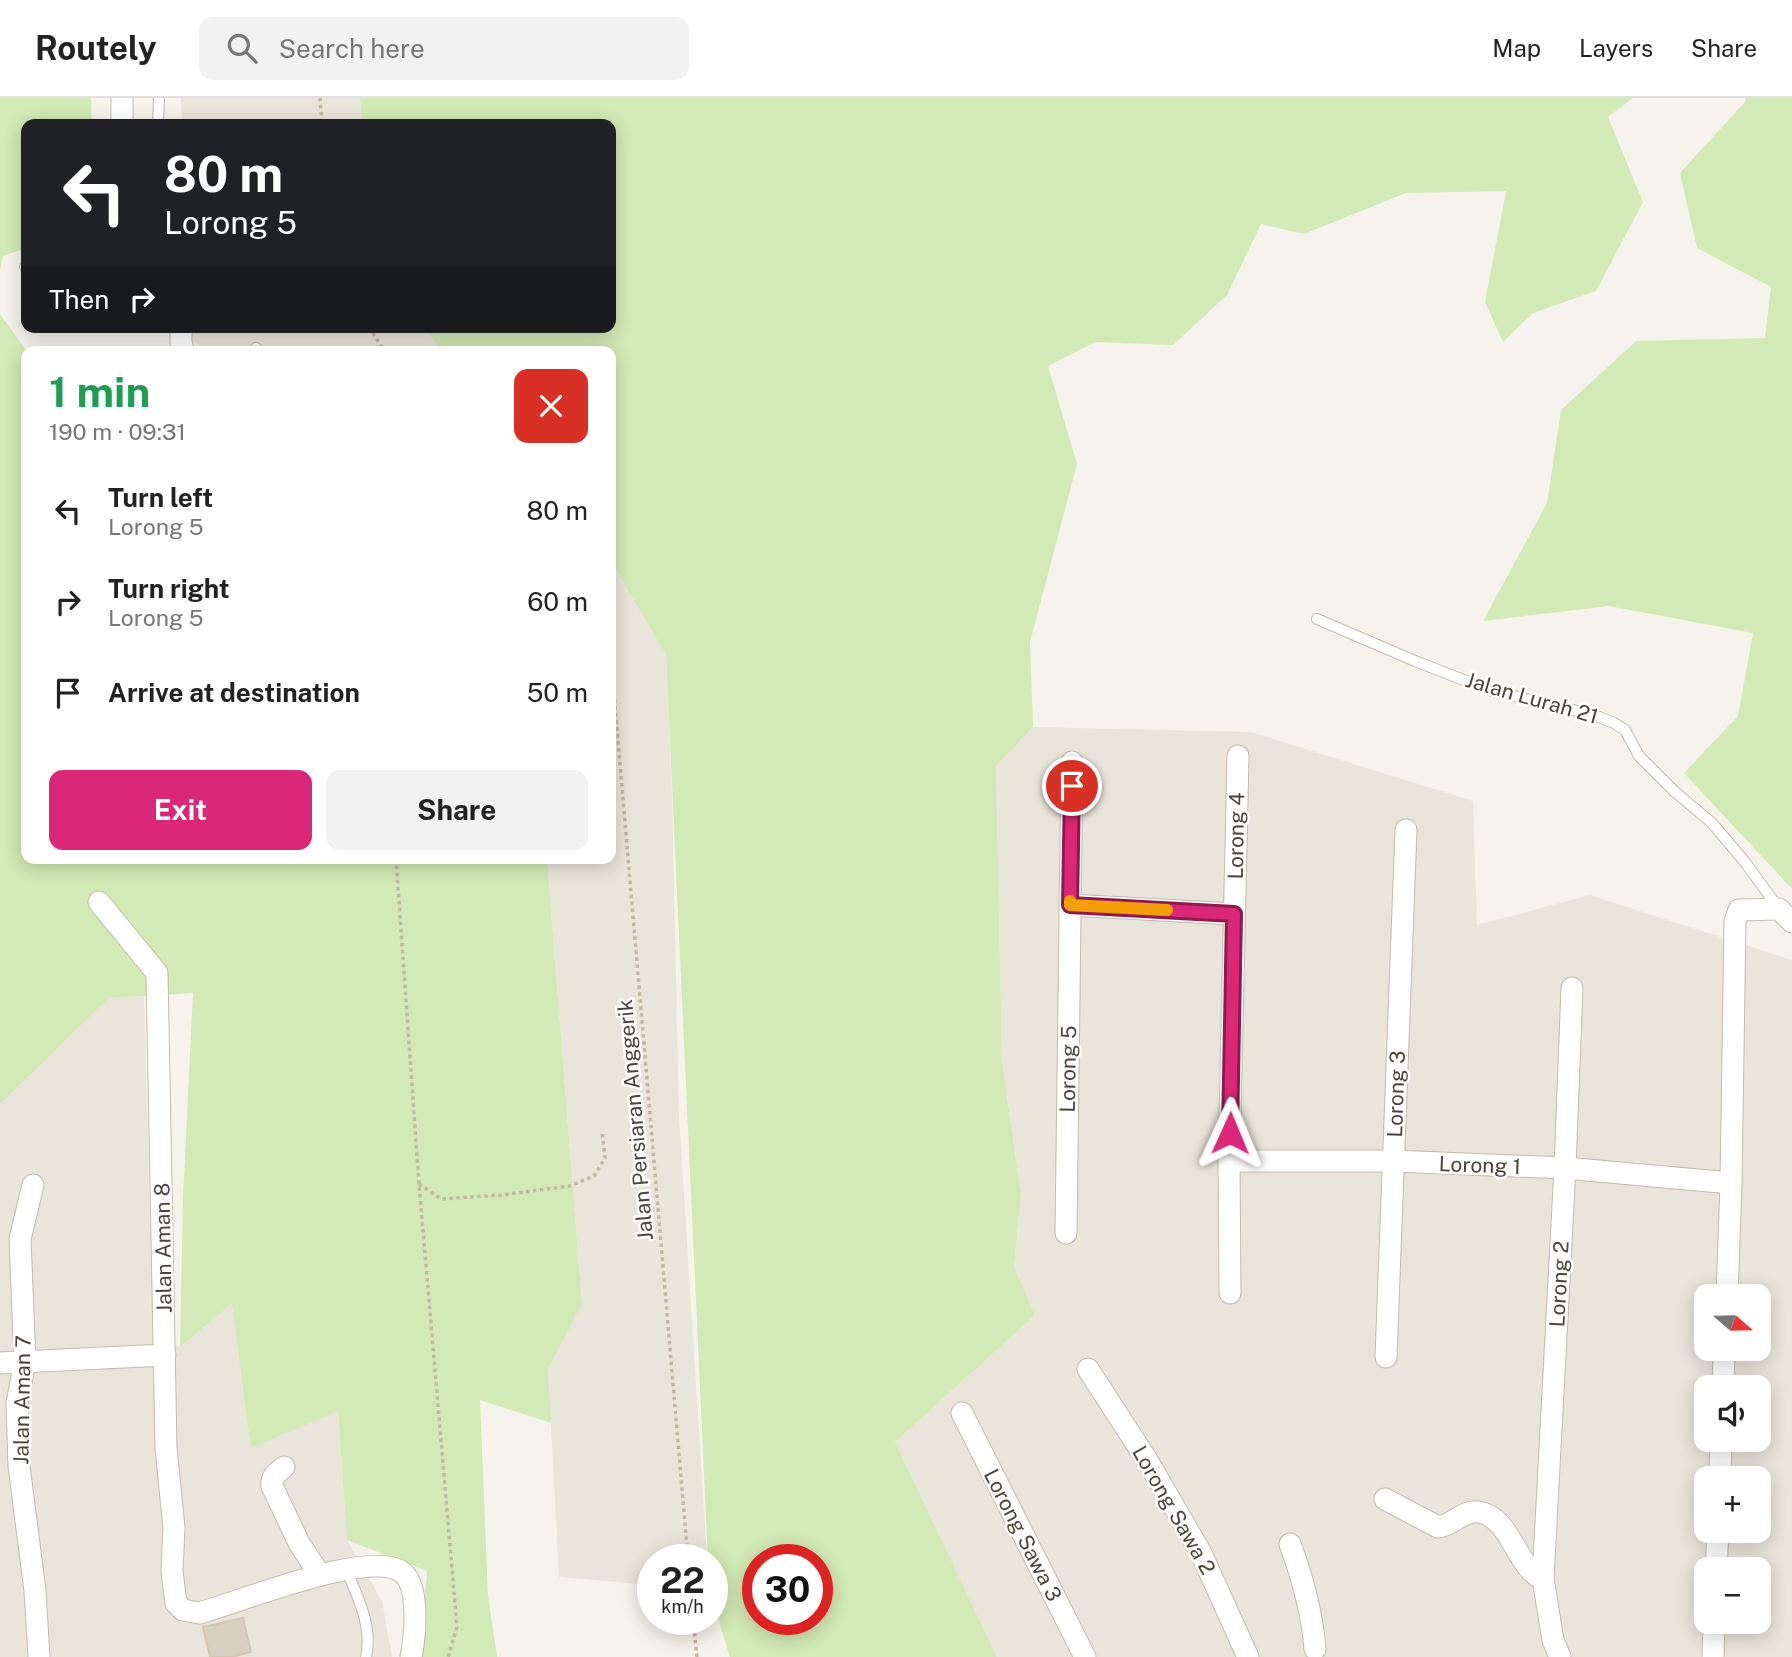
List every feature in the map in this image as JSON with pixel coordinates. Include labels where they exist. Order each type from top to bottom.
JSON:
[{"type":"street","points":[[122,98],[122,119]]},
{"type":"street","name":"Lorong 4","points":[[1230,1293],[1229,1161],[1238,756]]},
{"type":"street","name":"Lorong 5","points":[[1066,1233],[1072,762]]},
{"type":"street","name":"Lorong 3","points":[[1386,1357],[1406,830]]},
{"type":"street","name":"Jalan Aman 8","points":[[99,902],[157,974],[166,1448],[174,1528],[172,1571],[176,1603],[183,1610],[199,1613],[320,1575]]},
{"type":"street","points":[[1070,905],[1234,914]]},
{"type":"street","points":[[1727,1284],[1735,921],[1739,910],[1786,915]]},
{"type":"street","name":"Lorong 2","points":[[1560,1657],[1553,1640],[1543,1579],[1572,988]]},
{"type":"street","name":"Lorong 1","points":[[1229,1161],[1393,1161],[1565,1168],[1731,1183]]},
{"type":"street","name":"Jalan Aman 7","points":[[33,1185],[20,1239],[25,1362],[17,1403],[19,1465],[35,1591],[39,1657]]},
{"type":"street","points":[[0,1363],[165,1355]]},
{"type":"street","name":"Lorong Sawa 2","points":[[1088,1369],[1147,1460],[1201,1553],[1248,1657]]},
{"type":"street","name":"Lorong Sawa 3","points":[[961,1413],[1085,1657]]},
{"type":"street","points":[[284,1467],[274,1475],[272,1486],[299,1543],[320,1575],[372,1565],[397,1569],[409,1580],[415,1623],[411,1657]]},
{"type":"street","points":[[1385,1499],[1438,1527],[1447,1526],[1468,1512],[1480,1512],[1491,1518],[1511,1538],[1533,1575],[1543,1579]]},
{"type":"street","points":[[1290,1544],[1305,1585],[1313,1621],[1310,1654]]},
{"type":"street","points":[[1713,1657],[1714,1634]]},
{"type":"lane","points":[[158,119],[159,98]]},
{"type":"lane","name":"Jalan Lurah 21","points":[[1317,619],[1492,691],[1594,715],[1614,723],[1625,730],[1639,756],[1674,791],[1712,823],[1786,915]]},
{"type":"lane","points":[[347,1571],[364,1612],[368,1650],[366,1657]]},
{"type":"path","points":[[320,98],[322,119]]},
{"type":"path","name":"Jalan Persiaran Anggerik","points":[[616,717],[687,1544]]},
{"type":"path","points":[[396,864],[419,1184],[457,1627],[447,1657]]},
{"type":"path","points":[[419,1184],[441,1199],[570,1186],[594,1176],[605,1158],[602,1132]]},
{"type":"path","points":[[695,1635],[697,1657]]},
{"type":"shaded area","points":[[181,98],[360,98],[362,119],[182,119]]},
{"type":"shaded area","points":[[188,333],[428,333],[438,346],[200,346],[188,338]]},
{"type":"shaded area","points":[[616,570],[666,655],[679,1115],[706,1544],[637,1544],[637,1584],[559,1577],[548,1369],[582,1303],[547,864],[616,864]]},
{"type":"shaded area","points":[[1033,727],[1251,732],[1473,801],[1477,925],[1590,895],[1792,960],[1792,1657],[997,1657],[895,1442],[1035,1315],[1014,1267],[1021,1195],[1002,1061],[996,766]]},
{"type":"shaded area","points":[[144,996],[153,1339],[180,1347],[232,1304],[338,1411],[347,1540],[382,1601],[392,1657],[0,1657],[0,1104],[109,998]]},
{"type":"green space","points":[[0,98],[91,98],[92,119],[21,119],[21,250],[3,256],[0,269]]},
{"type":"green space","points":[[360,98],[1633,98],[1608,117],[1643,202],[1596,291],[1533,313],[1503,342],[1485,302],[1506,191],[1406,193],[1304,234],[1261,224],[1227,295],[1173,345],[1095,342],[1048,366],[1077,464],[1030,642],[1033,727],[996,766],[1002,1061],[1021,1195],[1014,1267],[1035,1315],[895,1442],[997,1657],[730,1657],[723,1635],[728,1635],[728,1544],[707,1544],[666,655],[616,570],[616,346],[438,346],[428,333],[616,333],[616,119],[362,119]]},
{"type":"green space","points":[[1746,98],[1792,98],[1792,889],[1684,773],[1738,716],[1753,633],[1609,606],[1483,621],[1547,503],[1561,410],[1636,341],[1765,338],[1771,287],[1697,248],[1680,173]]},
{"type":"green space","points":[[0,314],[23,346],[21,864],[547,864],[582,1304],[548,1369],[551,1423],[480,1400],[488,1596],[497,1657],[420,1657],[427,1571],[347,1540],[338,1411],[251,1448],[232,1304],[180,1347],[183,1198],[193,993],[109,998],[0,1104]]},
{"type":"building","points":[[243,1618],[251,1652],[232,1657],[210,1657],[203,1627]]},
{"type":"slow traffic","points":[[1070,901],[1070,905],[1167,910]]},
{"type":"route","points":[[1072,786],[1070,905],[1234,914],[1230,1133]]}]
